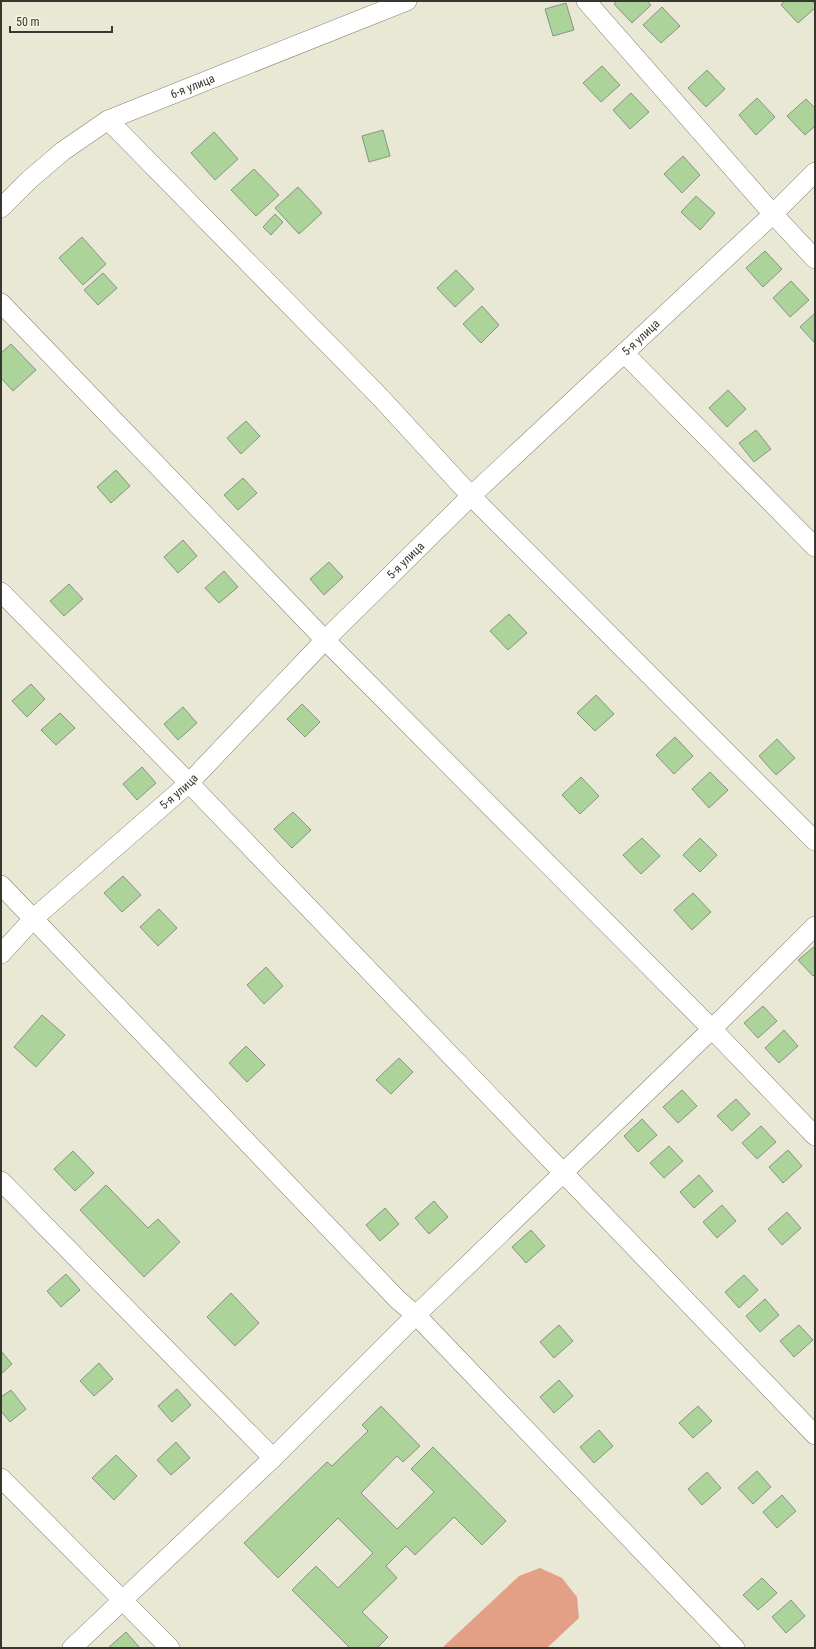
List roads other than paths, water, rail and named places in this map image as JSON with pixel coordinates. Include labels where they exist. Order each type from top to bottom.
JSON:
[{"type":"street","name":"6-я улица","points":[[1,208],[29,180],[63,151],[108,120],[407,1]]},
{"type":"street","points":[[586,1],[773,214],[815,259]]},
{"type":"street","points":[[108,120],[375,391],[471,496],[815,841]]},
{"type":"street","name":"5-я улица","points":[[1,954],[34,918],[189,782],[325,640],[471,496],[773,214],[815,172]]},
{"type":"street","points":[[1,303],[325,640],[712,1029],[815,1136]]},
{"type":"street","points":[[624,352],[815,547]]},
{"type":"street","points":[[1,592],[189,782],[815,1435]]},
{"type":"street","points":[[1,885],[398,1300],[416,1315],[735,1648]]},
{"type":"street","points":[[72,1648],[273,1458],[416,1315],[712,1029],[815,926]]},
{"type":"street","points":[[1,1181],[273,1458]]},
{"type":"street","points":[[1,1478],[170,1648]]}]
